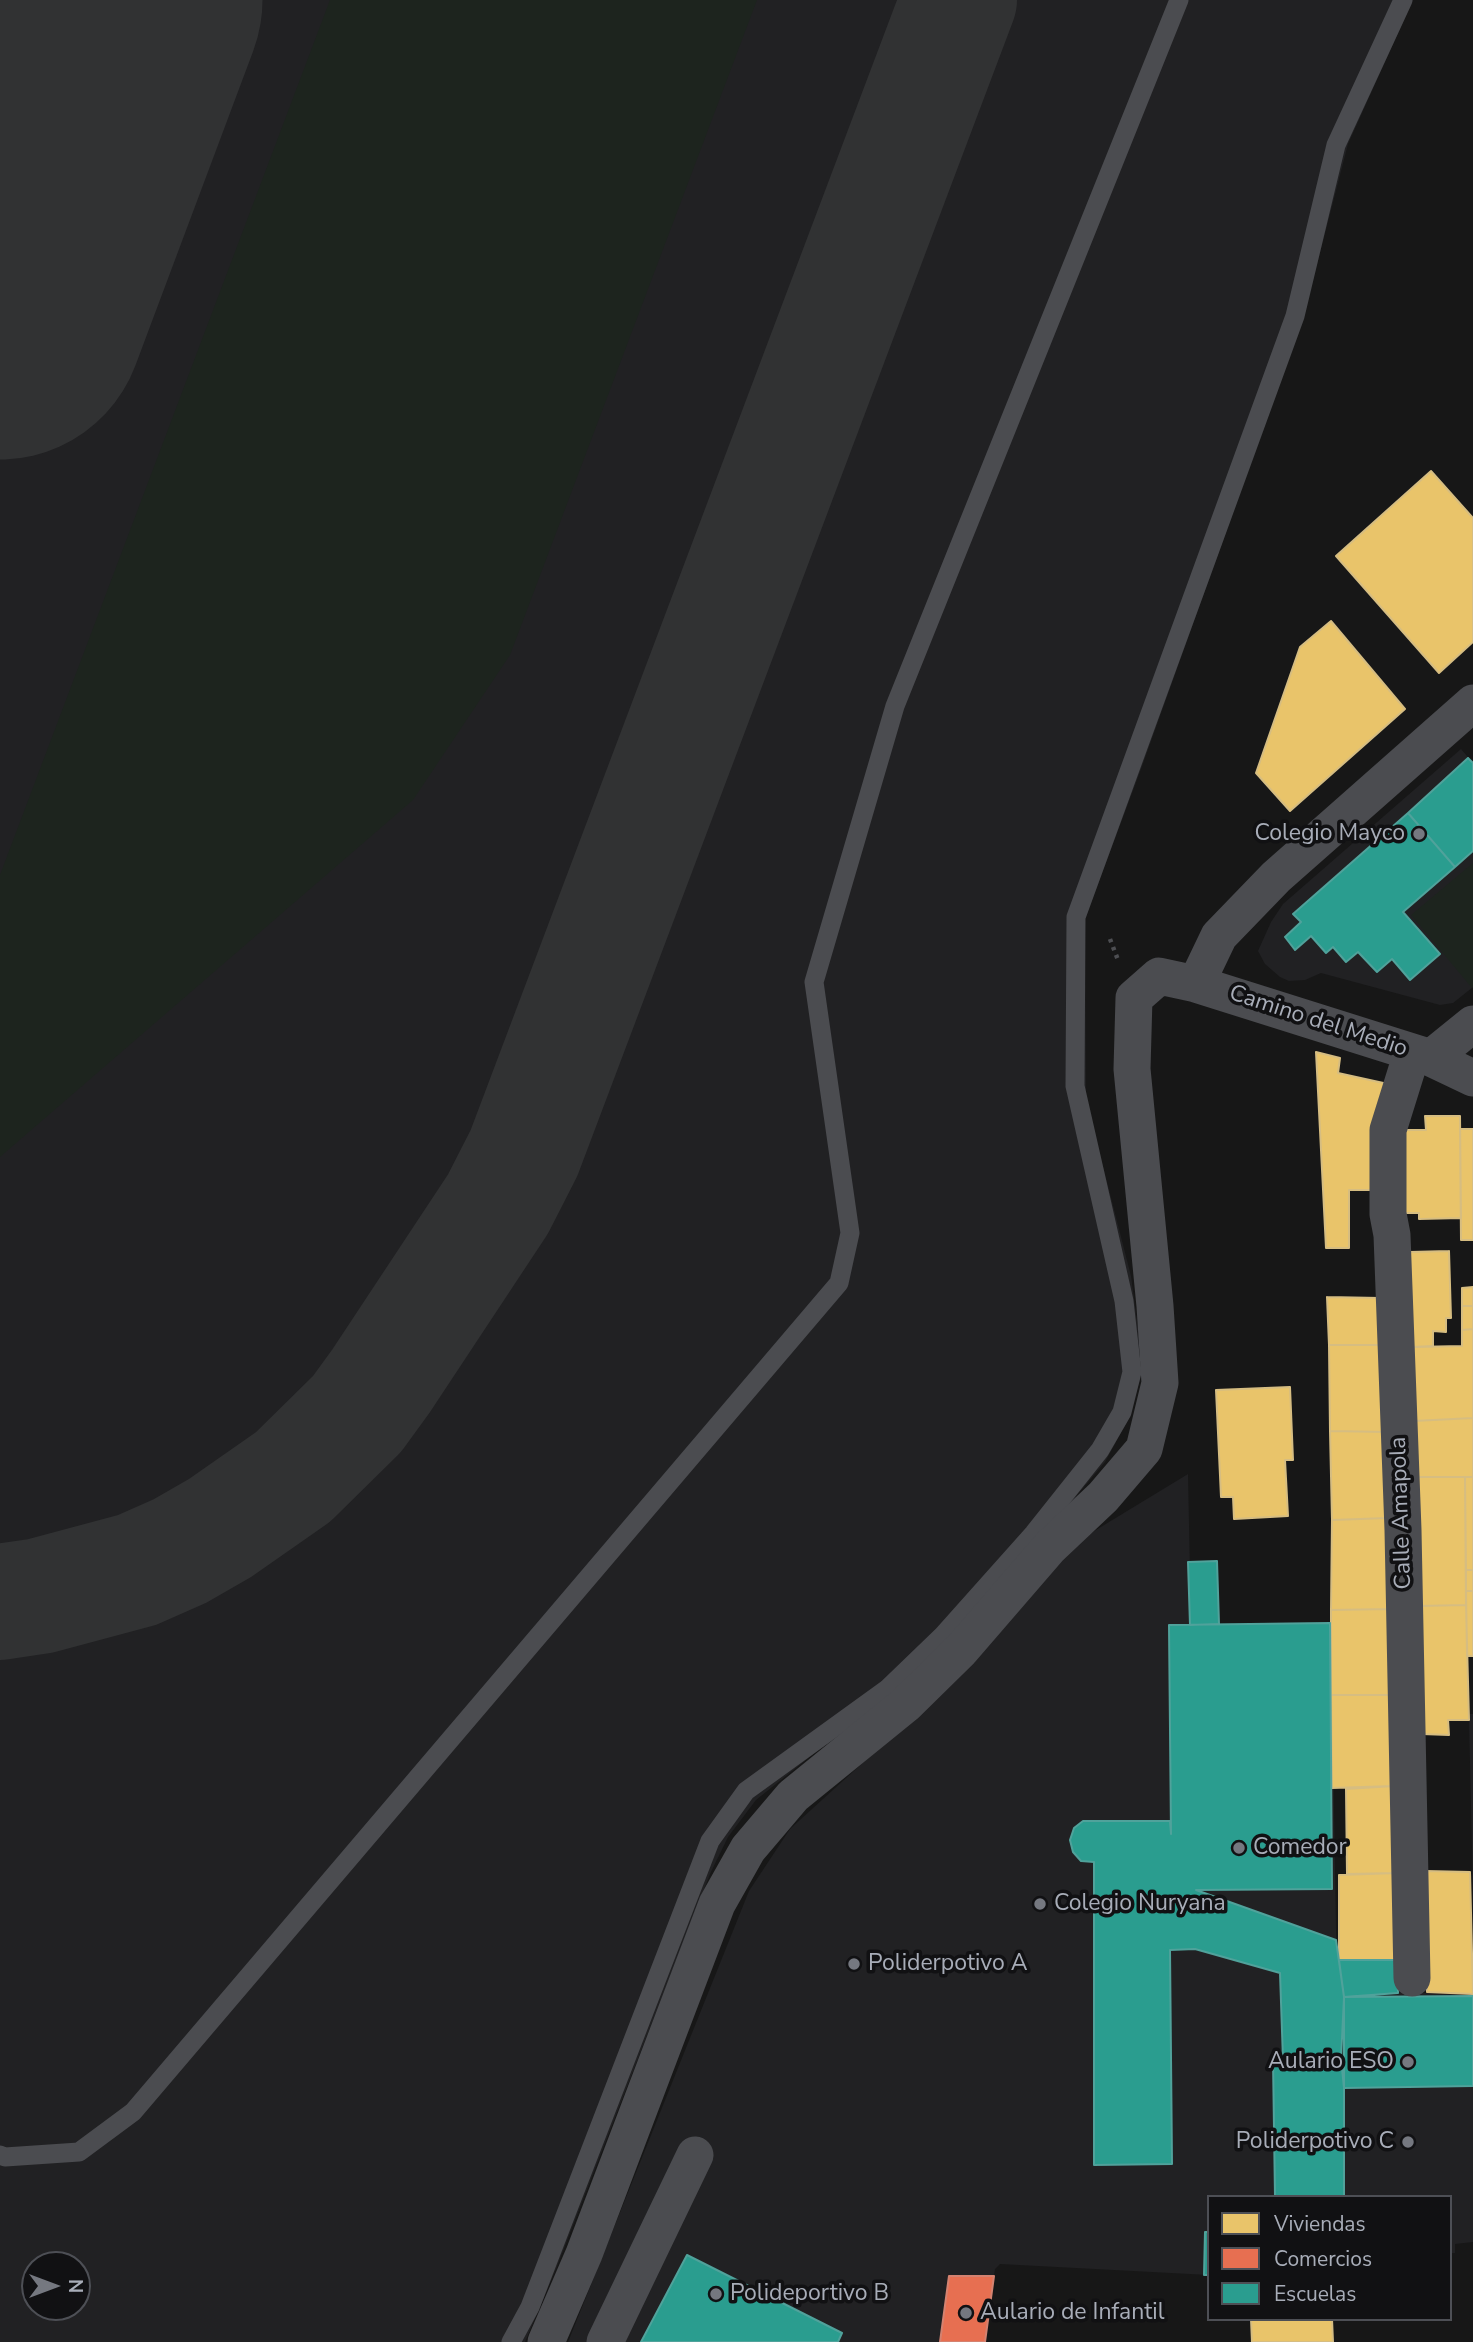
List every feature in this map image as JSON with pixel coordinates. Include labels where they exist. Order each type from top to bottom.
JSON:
[{"type":"street","points":[[1196,984],[1219,936],[1276,877],[1473,703]]},
{"type":"street","name":"Camino del Medio","points":[[545,2342],[584,2254],[718,1904],[748,1849],[793,1796],[905,1705],[961,1650],[1050,1547],[1103,1497],[1144,1449],[1160,1383],[1132,1069],[1134,998],[1159,976],[1196,984],[1422,1055],[1473,1078]]},
{"type":"street","points":[[1422,1055],[1473,1024]]},
{"type":"street","name":"Calle Amapola","points":[[1412,1978],[1403,1530],[1392,1235],[1388,1214],[1388,1130],[1422,1055]]},
{"type":"street","points":[[605,2342],[695,2155]]},
{"type":"lane","points":[[0,2155],[79,2152],[133,2112],[839,1283],[850,1233],[814,982],[895,706],[1178,0]]},
{"type":"lane","points":[[511,2342],[530,2307],[710,1841],[746,1791],[887,1689],[943,1635],[1034,1533],[1100,1450],[1122,1412],[1132,1371],[1125,1301],[1075,1086],[1076,917],[1295,316],[1336,145],[1404,0]]},
{"type":"shaded area","points":[[0,0],[1413,0],[1348,144],[1304,315],[1085,919],[1086,1100],[1131,1276],[1139,1336],[1140,1380],[1128,1420],[1105,1462],[953,1642],[756,1800],[728,1837],[710,1874],[525,2342],[0,2342]]},
{"type":"shaded area","points":[[330,0],[757,0],[510,655],[413,800],[0,1157],[0,875]]},
{"type":"shaded area","name":"Colegio Mayco","points":[[1461,749],[1473,763],[1473,987],[1453,1003],[1440,1005],[1321,973],[1305,980],[1289,981],[1280,977],[1265,964],[1258,951],[1271,922],[1283,904]]},
{"type":"shaded area","points":[[1473,863],[1473,987],[1472,988],[1411,915]]},
{"type":"shaded area","name":"Colegio Nuryana","points":[[1188,1474],[1191,1624],[1331,1622],[1337,1991],[1473,1994],[1473,2242],[1455,2244],[1455,2253],[1452,2253],[1452,2195],[1207,2195],[1207,2275],[1000,2264],[995,2269],[984,2342],[568,2342],[749,1891],[790,1829],[899,1730],[1063,1550]]},
{"type":"shaded area","points":[[1468,1714],[1473,1714],[1473,1891],[1469,1721]]},
{"type":"building: Viviendas","points":[[1431,471],[1473,518],[1473,642],[1439,673],[1336,556]]},
{"type":"building: Viviendas","points":[[1331,621],[1405,709],[1290,811],[1256,773],[1300,647]]},
{"type":"building: Viviendas","points":[[1316,1052],[1340,1058],[1338,1073],[1388,1084],[1376,1190],[1349,1190],[1349,1248],[1326,1248]]},
{"type":"building: Viviendas","points":[[1425,1116],[1460,1116],[1461,1218],[1419,1219],[1419,1213],[1400,1213],[1400,1130],[1426,1130]]},
{"type":"building: Viviendas","points":[[1460,1129],[1473,1129],[1473,1240],[1461,1240]]},
{"type":"building: Viviendas","points":[[1449,1251],[1451,1318],[1446,1318],[1446,1332],[1433,1331],[1433,1346],[1413,1347],[1410,1252]]},
{"type":"building: Viviendas","points":[[1473,1287],[1473,1306],[1462,1306],[1462,1288]]},
{"type":"building: Viviendas","points":[[1327,1297],[1380,1298],[1383,1345],[1329,1345]]},
{"type":"building: Viviendas","points":[[1462,1306],[1473,1306],[1473,1329],[1462,1330]]},
{"type":"building: Viviendas","points":[[1473,1329],[1473,1418],[1414,1421],[1413,1347],[1462,1346],[1462,1330]]},
{"type":"building: Viviendas","points":[[1329,1345],[1383,1345],[1387,1432],[1330,1431]]},
{"type":"building: Viviendas","points":[[1290,1387],[1293,1460],[1285,1460],[1288,1516],[1234,1519],[1233,1497],[1221,1497],[1216,1390]]},
{"type":"building: Viviendas","points":[[1473,1418],[1473,1477],[1416,1477],[1414,1421]]},
{"type":"building: Viviendas","points":[[1330,1431],[1387,1432],[1388,1518],[1332,1520]]},
{"type":"building: Viviendas","points":[[1416,1477],[1465,1477],[1466,1605],[1418,1606]]},
{"type":"building: Viviendas","points":[[1465,1477],[1473,1477],[1473,1570],[1466,1570]]},
{"type":"building: Viviendas","points":[[1388,1518],[1390,1609],[1331,1610],[1332,1520]]},
{"type":"building: Viviendas","points":[[1466,1570],[1473,1570],[1473,1591],[1466,1591]]},
{"type":"building: Viviendas","points":[[1466,1591],[1473,1591],[1473,1656],[1467,1656]]},
{"type":"building: Viviendas","points":[[1466,1605],[1469,1720],[1448,1720],[1449,1735],[1422,1734],[1418,1606]]},
{"type":"building: Viviendas","points":[[1390,1609],[1392,1695],[1331,1695],[1331,1610]]},
{"type":"building: Viviendas","points":[[1331,1695],[1392,1695],[1394,1786],[1332,1788]]},
{"type":"building: Viviendas","points":[[1394,1786],[1397,1873],[1347,1874],[1346,1789]]},
{"type":"building: Viviendas","points":[[1426,1871],[1470,1872],[1473,1994],[1427,1992]]},
{"type":"building: Viviendas","points":[[1397,1873],[1397,1960],[1339,1960],[1339,1875]]},
{"type":"building: Viviendas","points":[[1251,2321],[1332,2321],[1333,2342],[1252,2342]]},
{"type":"building: Comercios","name":"Aulario de Infantil","points":[[949,2276],[994,2276],[985,2342],[940,2342]]},
{"type":"building: Escuelas","points":[[1468,758],[1473,763],[1473,851],[1455,867],[1408,813]]},
{"type":"building: Escuelas","points":[[1408,813],[1455,867],[1403,912],[1440,954],[1410,980],[1392,959],[1377,972],[1358,952],[1346,962],[1333,947],[1326,953],[1311,936],[1295,950],[1285,937],[1301,922],[1293,914]]},
{"type":"building: Escuelas","points":[[1217,1561],[1219,1624],[1190,1625],[1188,1562]]},
{"type":"building: Escuelas","points":[[1330,1623],[1332,1889],[1196,1890],[1336,1940],[1344,1997],[1341,2059],[1344,2088],[1344,2195],[1275,2195],[1273,2060],[1283,2060],[1280,1973],[1195,1949],[1170,1950],[1172,2164],[1094,2165],[1094,1862],[1081,1861],[1073,1852],[1070,1840],[1074,1828],[1083,1821],[1170,1821],[1171,1834],[1169,1625]]},
{"type":"building: Escuelas","points":[[1339,1960],[1397,1960],[1398,1993],[1344,1997]]},
{"type":"building: Escuelas","name":"Aulario ESO","points":[[1473,1996],[1473,2086],[1344,2088],[1344,1997]]},
{"type":"building: Escuelas","points":[[1205,2232],[1207,2232],[1207,2275],[1204,2275]]},
{"type":"building: Escuelas","name":"Polideportivo B","points":[[687,2255],[842,2333],[838,2342],[641,2342]]},
{"type":"taxiway","points":[[0,1602],[40,1596],[137,1570],[180,1551],[220,1528],[293,1477],[357,1414],[498,1204],[524,1153],[959,0]]},
{"type":"runway","points":[[0,315],[118,0]]},
{"type":"place","name":"Colegio Mayco","points":[[1419,834]]},
{"type":"place","name":"Comedor","points":[[1239,1848]]},
{"type":"place","name":"Colegio Nuryana","points":[[1040,1904]]},
{"type":"place","name":"Poliderpotivo A","points":[[854,1964]]},
{"type":"place","name":"Aulario ESO","points":[[1408,2062]]},
{"type":"place","name":"Poliderpotivo C","points":[[1408,2142]]},
{"type":"place","name":"Polideportivo B","points":[[716,2294]]},
{"type":"place","name":"Aulario de Infantil","points":[[966,2313]]}]
